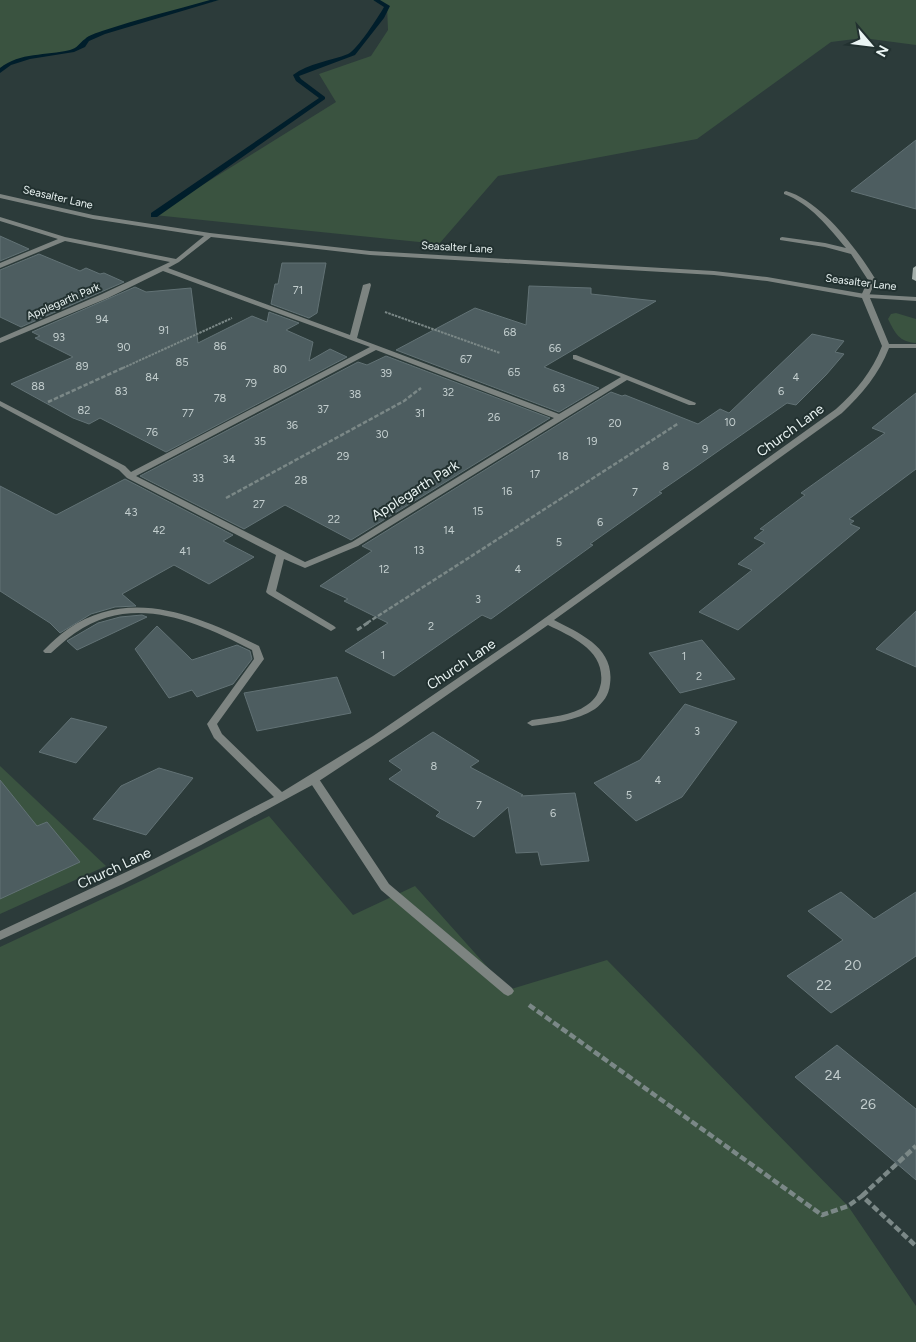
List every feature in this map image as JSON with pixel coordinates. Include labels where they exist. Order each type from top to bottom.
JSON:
[{"type":"street","points":[[786,193],[809,204],[860,260],[872,280],[865,296],[886,346],[916,346]]},
{"type":"street","name":"Seasalter Lane","points":[[0,196],[93,217],[210,235],[370,253],[714,273],[767,279],[865,296],[916,299]]},
{"type":"street","points":[[0,219],[64,239],[177,261]]},
{"type":"street","name":"Applegarth Park","points":[[0,341],[105,296],[177,261],[210,235]]},
{"type":"street","points":[[0,266],[64,239]]},
{"type":"street","points":[[782,239],[825,245],[853,252]]},
{"type":"street","points":[[162,268],[560,417]]},
{"type":"street","points":[[916,268],[916,279]]},
{"type":"street","points":[[353,338],[367,285]]},
{"type":"street","name":"Church Lane","points":[[0,936],[159,862],[281,797],[313,779],[418,710],[548,621],[839,411],[858,393],[880,365],[886,346]]},
{"type":"street","points":[[130,476],[376,347]]},
{"type":"street","points":[[576,357],[692,403]]},
{"type":"street","name":"Applegarth Park","points":[[0,403],[122,468],[130,476],[280,554],[305,565],[355,544],[627,377]]},
{"type":"street","points":[[280,554],[271,592],[331,628]]},
{"type":"street","points":[[48,651],[74,629],[111,612],[139,608],[167,611],[220,629],[256,648],[259,659],[256,666],[248,679],[226,703],[212,724],[218,736],[281,797]]},
{"type":"street","points":[[532,722],[567,717],[588,710],[601,699],[606,682],[605,662],[587,642],[548,621]]},
{"type":"street","points":[[313,779],[385,887],[508,990]]},
{"type":"path","points":[[362,304],[500,353]]},
{"type":"path","points":[[22,414],[262,305]]},
{"type":"path","points":[[200,512],[404,401],[443,372]]},
{"type":"path","points":[[331,628],[345,637],[694,413],[692,403]]},
{"type":"path","points":[[508,990],[822,1215],[848,1206],[862,1196],[916,1146]]},
{"type":"path","points":[[862,1196],[916,1246]]},
{"type":"green space","points":[[0,0],[219,0],[142,20],[87,40],[72,51],[29,57],[0,68]]},
{"type":"green space","points":[[372,0],[916,0],[916,45],[863,38],[831,42],[697,139],[498,176],[439,244],[154,215],[336,102],[319,74],[371,56],[388,30],[387,6]]},
{"type":"green space","points":[[896,313],[916,319],[916,343],[905,341],[895,332],[888,319],[891,314]]},
{"type":"green space","points":[[0,766],[106,866],[0,914]]},
{"type":"green space","points":[[269,816],[353,915],[415,886],[508,990],[607,960],[848,1206],[916,1306],[916,1342],[0,1342],[0,947],[145,879]]},
{"type":"building","points":[[916,140],[916,209],[851,191]]},
{"type":"building","points":[[0,236],[29,249],[0,261]]},
{"type":"building","points":[[39,254],[80,271],[86,268],[100,274],[104,273],[124,282],[21,327],[0,317],[0,270]]},
{"type":"building","points":[[282,263],[326,263],[317,313],[309,318],[271,304],[275,284],[278,284]]},
{"type":"building","points":[[529,286],[591,288],[591,294],[656,301],[544,367],[599,388],[559,412],[396,350],[475,308],[526,325]]},
{"type":"building","points":[[135,287],[146,292],[191,288],[198,343],[252,316],[267,322],[269,312],[299,323],[286,330],[313,342],[309,361],[330,349],[347,357],[166,452],[100,418],[89,424],[73,418],[11,384],[73,357],[35,338],[40,336],[32,332]]},
{"type":"building","points":[[812,334],[844,341],[835,352],[844,354],[796,405],[787,403],[659,492],[662,493],[590,544],[593,545],[491,619],[482,615],[394,676],[345,651],[388,623],[344,601],[348,599],[320,586],[372,551],[362,546],[611,392],[622,396],[625,395],[698,424],[720,409],[729,413]]},
{"type":"building","points":[[386,356],[550,418],[351,540],[285,505],[244,529],[140,476],[358,362],[367,365]]},
{"type":"building","points":[[916,393],[916,469],[849,519],[854,521],[850,524],[860,528],[738,630],[699,612],[752,570],[738,564],[765,543],[754,538],[764,530],[760,529],[805,495],[801,493],[885,433],[872,428]]},
{"type":"building","points":[[125,479],[233,535],[223,541],[254,557],[209,584],[174,565],[122,594],[136,606],[115,607],[91,614],[60,633],[50,623],[0,591],[0,486],[56,515]]},
{"type":"building","points":[[916,611],[916,667],[876,649]]},
{"type":"building","points":[[142,615],[147,617],[77,650],[67,641],[98,623],[120,617]]},
{"type":"building","points":[[157,626],[192,660],[237,645],[250,651],[252,659],[233,684],[197,697],[192,690],[169,698],[135,649]]},
{"type":"building","points":[[702,640],[735,679],[680,693],[649,653]]},
{"type":"building","points":[[337,677],[351,713],[257,731],[244,693]]},
{"type":"building","points":[[685,704],[737,722],[682,797],[636,821],[594,783],[640,760]]},
{"type":"building","points":[[71,718],[107,727],[76,763],[39,752]]},
{"type":"building","points":[[433,732],[479,761],[470,767],[523,795],[521,796],[575,793],[589,861],[541,865],[538,852],[516,853],[508,807],[474,837],[436,816],[440,812],[389,779],[402,770],[389,761]]},
{"type":"building","points":[[159,768],[193,778],[146,835],[93,819],[121,786]]},
{"type":"building","points":[[0,780],[37,826],[47,822],[80,862],[0,899]]},
{"type":"building","points":[[841,892],[874,919],[916,892],[916,956],[831,1013],[787,976],[843,940],[808,911]]},
{"type":"building","points":[[837,1045],[916,1109],[916,1180],[795,1077]]},
{"type":"waterway","points":[[0,71],[9,64],[29,57],[72,51],[83,46],[87,40],[103,33],[142,20],[216,0]]},
{"type":"waterway","points":[[154,215],[323,98],[298,80],[296,75],[353,54],[382,17],[387,6],[376,0]]}]
